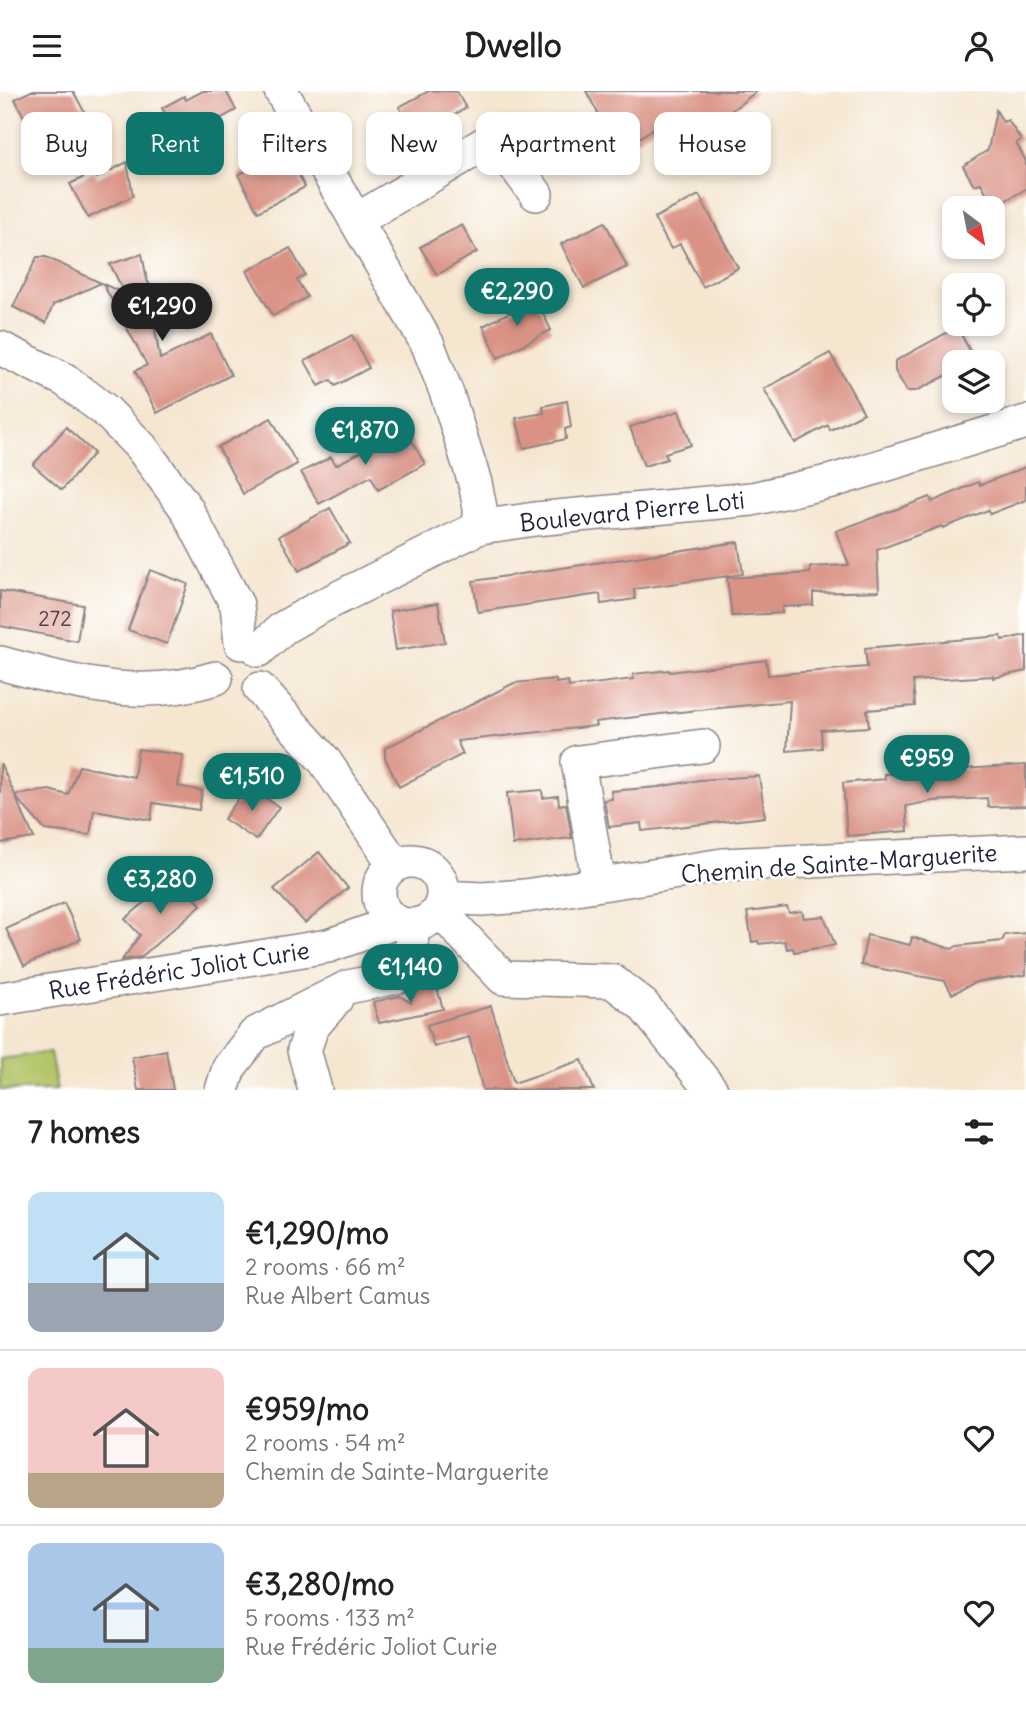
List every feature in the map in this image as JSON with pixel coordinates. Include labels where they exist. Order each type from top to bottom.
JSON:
[{"type":"street","points":[[281,91],[428,345],[447,394],[475,483],[480,508],[480,527]]},
{"type":"street","points":[[356,221],[494,138],[536,194]]},
{"type":"street","points":[[0,348],[65,380],[106,411],[141,447],[186,508],[237,605],[250,646],[265,658],[268,669],[266,680],[260,689],[247,696],[232,695],[219,685],[216,678],[219,654],[225,648],[250,646]]},
{"type":"street","name":"Boulevard Pierre Loti","points":[[250,646],[316,609],[480,527],[535,519],[752,499],[832,481],[1026,422]]},
{"type":"street","points":[[0,663],[114,689],[177,687],[216,678]]},
{"type":"street","points":[[260,689],[324,760],[394,865]]},
{"type":"street","points":[[598,884],[578,762],[703,746]]},
{"type":"street","name":"Chemin de Sainte-Marguerite","points":[[422,914],[482,899],[524,896],[723,865],[1026,851]]},
{"type":"street","points":[[222,1090],[229,1067],[255,1034],[348,987],[410,974],[422,914],[441,880],[426,864],[413,860],[394,865],[382,876],[378,894],[380,905],[388,916],[422,914],[503,978],[612,981],[643,1005],[710,1090]]},
{"type":"street","name":"Rue Frédéric Joliot Curie","points":[[0,999],[328,946],[422,914]]},
{"type":"street","points":[[315,1090],[304,1050],[312,1027],[325,1009],[348,987]]},
{"type":"green space","points":[[50,1052],[57,1090],[0,1090],[0,1059]]},
{"type":"building","points":[[31,91],[73,91],[84,112],[22,112],[15,99]]},
{"type":"building","points":[[203,91],[226,91],[236,110],[224,117],[224,112],[164,112],[162,108],[184,96],[186,100]]},
{"type":"building","points":[[429,91],[456,91],[466,108],[459,112],[402,112],[399,107]]},
{"type":"building","points":[[586,91],[757,91],[730,112],[654,112],[654,128],[640,138],[640,112],[597,112]]},
{"type":"building","points":[[996,110],[1003,122],[1008,120],[1021,140],[1016,143],[1026,161],[1026,189],[1005,201],[1005,196],[988,196],[981,183],[974,185],[963,166],[988,150]]},
{"type":"building","points":[[126,163],[126,175],[129,175],[133,196],[88,218],[70,184],[88,175],[96,175],[97,178],[112,175],[112,170]]},
{"type":"building","points":[[238,175],[299,175],[305,187],[258,212]]},
{"type":"building","points":[[699,195],[738,268],[703,287],[680,244],[671,249],[654,218]]},
{"type":"building","points":[[605,222],[627,267],[584,288],[561,244]]},
{"type":"building","points":[[462,225],[477,252],[437,275],[420,247]]},
{"type":"building","points":[[290,248],[305,275],[297,280],[307,297],[273,316],[247,271]]},
{"type":"building","points":[[142,254],[147,280],[161,307],[152,312],[160,359],[211,334],[231,375],[157,413],[135,371],[147,365],[103,284],[125,294],[110,264]]},
{"type":"building","points":[[37,257],[46,257],[101,283],[53,305],[46,323],[13,307]]},
{"type":"building","points":[[536,299],[551,330],[498,358],[483,326]]},
{"type":"building","points":[[352,335],[369,368],[335,386],[331,380],[319,386],[305,361]]},
{"type":"building","points":[[942,335],[962,336],[969,350],[942,350],[942,378],[916,391],[907,391],[895,371],[895,361]]},
{"type":"building","points":[[830,353],[864,413],[830,430],[828,425],[795,443],[764,389]]},
{"type":"building","points":[[567,401],[571,427],[565,429],[566,439],[524,448],[516,418],[544,413],[543,406]]},
{"type":"building","points":[[679,411],[691,445],[665,453],[667,459],[644,466],[630,427]]},
{"type":"building","points":[[271,418],[297,464],[243,494],[218,447]]},
{"type":"building","points":[[66,427],[94,453],[62,490],[33,465]]},
{"type":"building","points":[[405,429],[425,464],[378,490],[371,476],[319,504],[301,472],[331,457],[336,465]]},
{"type":"building","points":[[1026,467],[1026,500],[990,514],[988,510],[877,550],[879,591],[813,593],[813,605],[782,607],[782,613],[732,616],[727,578],[810,573],[810,567],[849,565],[836,531],[930,497],[932,502],[978,482],[980,485]]},
{"type":"building","points":[[330,508],[350,543],[299,571],[279,536]]},
{"type":"building","points":[[738,542],[743,574],[634,589],[635,599],[601,604],[600,594],[478,612],[473,581]]},
{"type":"building","points":[[150,570],[188,584],[167,644],[128,630]]},
{"type":"building","points":[[0,591],[83,605],[77,641],[0,626]]},
{"type":"building","points":[[438,603],[445,642],[396,650],[390,611]]},
{"type":"building","points":[[1026,635],[1026,671],[993,678],[913,681],[915,706],[867,710],[869,727],[821,730],[822,748],[787,751],[790,701],[660,714],[595,722],[596,726],[457,741],[463,754],[399,787],[385,758],[385,748],[514,683],[556,679],[556,683],[568,681],[569,687],[634,679],[633,674],[766,660],[768,675],[867,667],[865,648],[1001,636],[1002,640]]},
{"type":"building","points":[[138,749],[183,755],[178,786],[202,791],[199,810],[153,803],[151,820],[94,810],[90,835],[45,830],[15,796],[34,838],[0,843],[0,763],[15,795],[49,790],[68,795],[79,766],[134,777]]},
{"type":"building","points":[[1026,765],[1026,806],[988,807],[987,798],[933,801],[906,806],[908,831],[847,836],[843,783],[885,779],[884,774]]},
{"type":"building","points":[[759,776],[765,817],[642,831],[641,823],[609,827],[604,800],[612,799],[611,791]]},
{"type":"building","points":[[248,786],[279,807],[256,840],[224,819]]},
{"type":"building","points":[[542,790],[543,798],[558,796],[559,805],[566,804],[572,838],[513,845],[507,793]]},
{"type":"building","points":[[319,852],[348,888],[305,923],[274,889]]},
{"type":"building","points":[[176,876],[175,887],[180,880],[201,905],[141,957],[122,960],[140,935],[125,919]]},
{"type":"building","points":[[64,903],[81,939],[24,966],[6,929]]},
{"type":"building","points":[[787,907],[789,913],[802,911],[804,918],[824,916],[835,945],[794,952],[793,948],[787,949],[785,941],[759,944],[758,941],[752,942],[747,912]]},
{"type":"building","points":[[1026,933],[1026,975],[976,982],[952,994],[945,981],[861,965],[867,935],[910,945],[912,937],[952,949],[957,946],[1002,941],[1005,935]]},
{"type":"building","points":[[432,971],[443,1009],[379,1023],[373,1002],[400,996],[411,1003],[415,992],[428,982]]},
{"type":"building","points":[[491,1006],[514,1083],[582,1060],[594,1090],[483,1090],[469,1037],[434,1047],[427,1025]]},
{"type":"building","points":[[166,1050],[173,1090],[138,1090],[132,1057]]}]
